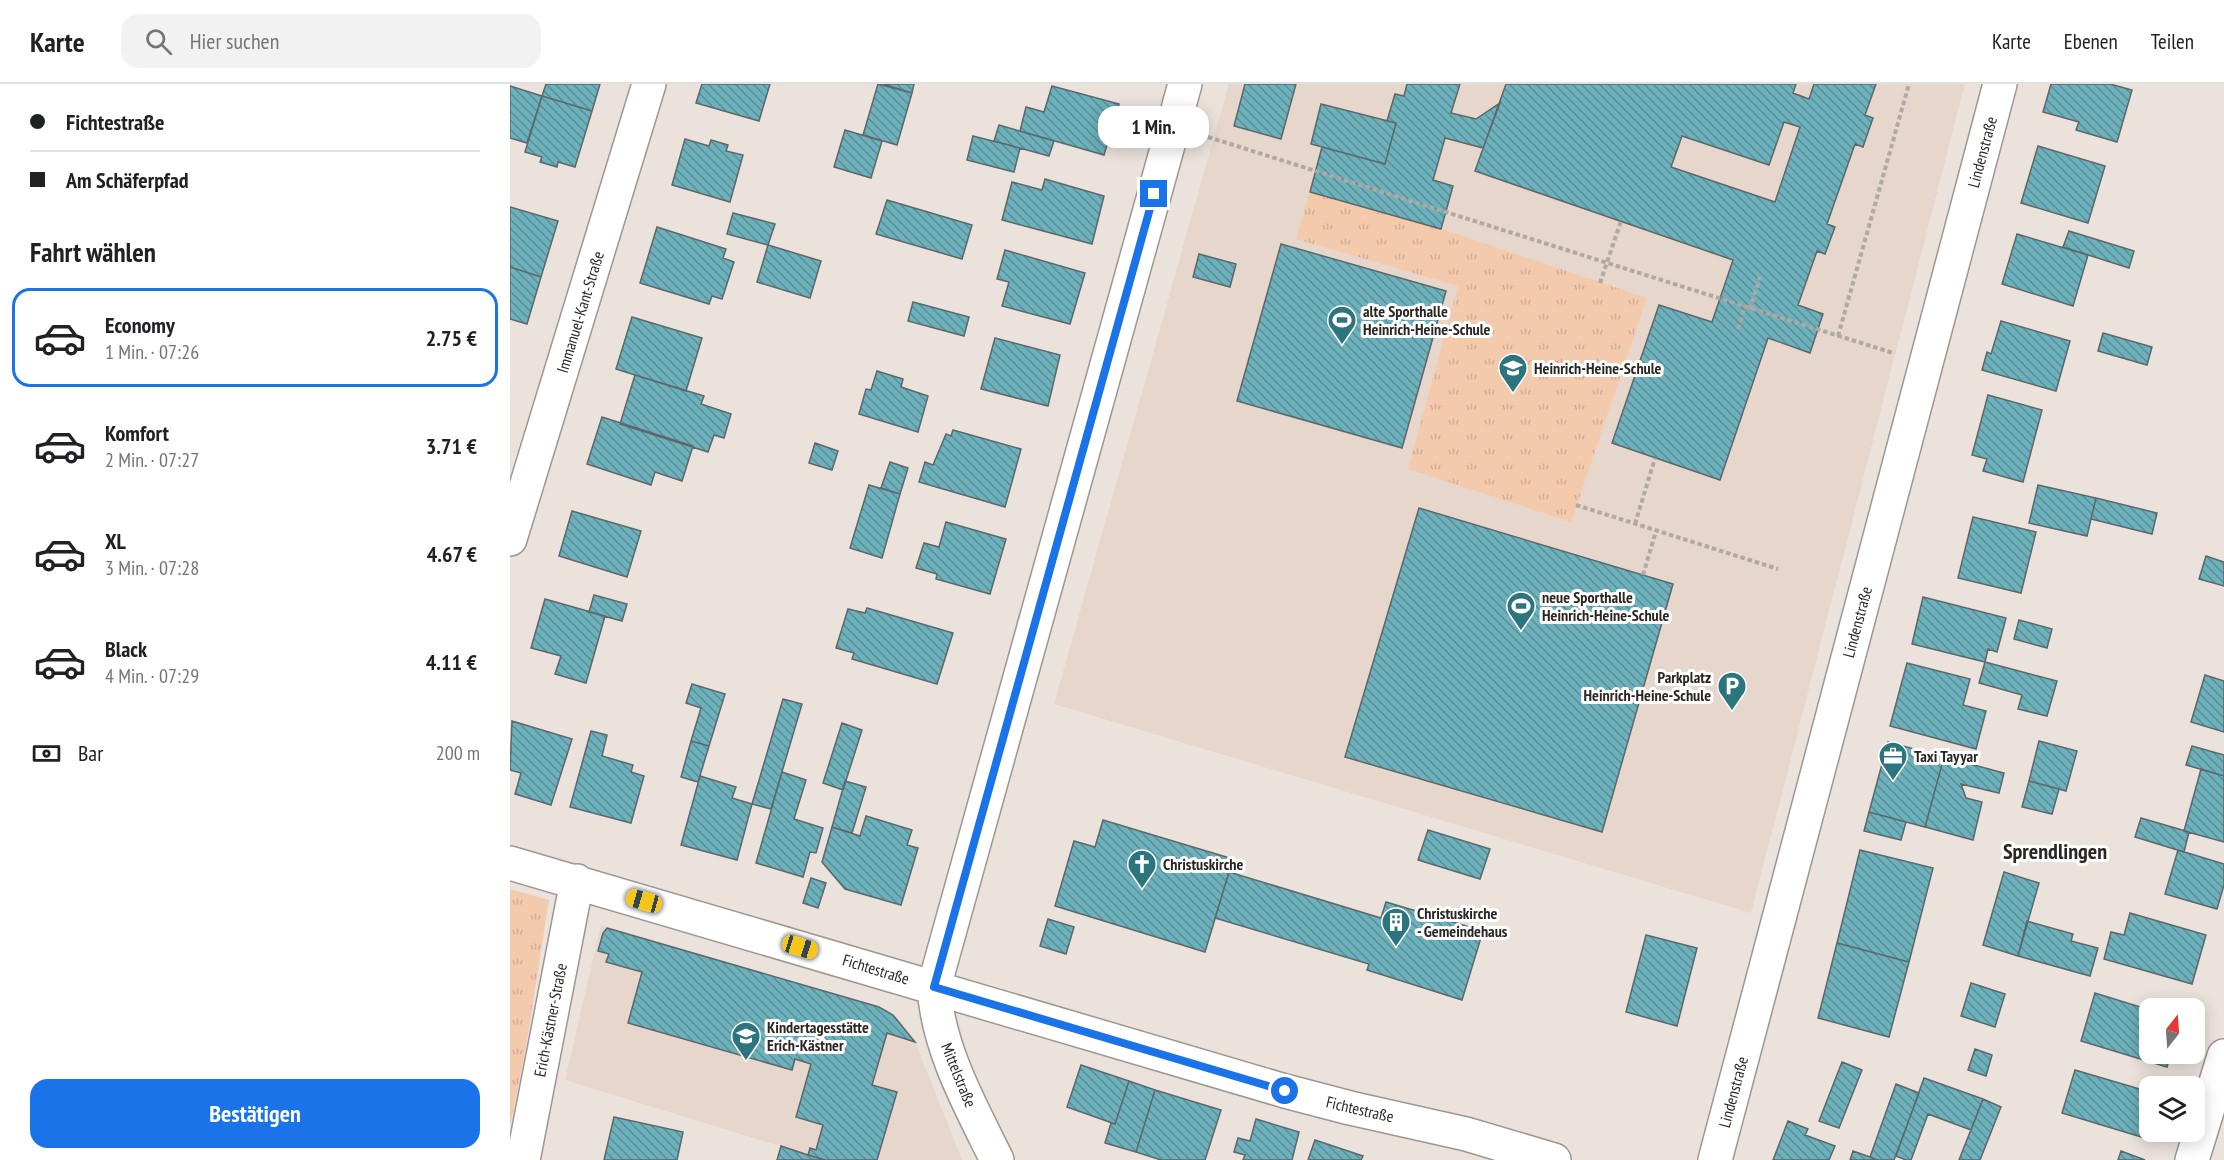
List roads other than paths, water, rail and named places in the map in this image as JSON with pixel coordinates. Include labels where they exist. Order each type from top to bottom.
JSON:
[{"type":"street","name":"Immanuel-Kant-Straße","points":[[510,540],[649,84]]},
{"type":"street","points":[[934,987],[1185,84]]},
{"type":"street","name":"Lindenstraße","points":[[1715,1160],[2000,84]]},
{"type":"street","name":"Fichtestraße","points":[[510,863],[1285,1091],[1466,1134],[1554,1160]]},
{"type":"street","name":"Erich-Kästner-Straße","points":[[523,1160],[577,881]]},
{"type":"street","name":"Mittelstraße","points":[[934,987],[936,1012],[959,1082],[997,1160]]},
{"type":"street","points":[[2192,1160],[2224,1056]]},
{"type":"place","name":"alte Sporthalle Heinrich-Heine-Schule","points":[[1342,346]]},
{"type":"place","name":"Heinrich-Heine-Schule","points":[[1513,394]]},
{"type":"place","name":"neue Sporthalle Heinrich-Heine-Schule","points":[[1521,632]]},
{"type":"place","name":"Parkplatz Heinrich-Heine-Schule","points":[[1732,712]]},
{"type":"place","name":"Taxi Tayyar","points":[[1893,782]]},
{"type":"place","name":"Christuskirche","points":[[1142,890]]},
{"type":"place","name":"Christuskirche - Gemeindehaus","points":[[1396,948]]},
{"type":"place","name":"Kindertagesstätte Erich-Kästner","points":[[746,1062]]},
{"type":"district","name":"Sprendlingen","points":[[2055,851]]}]
